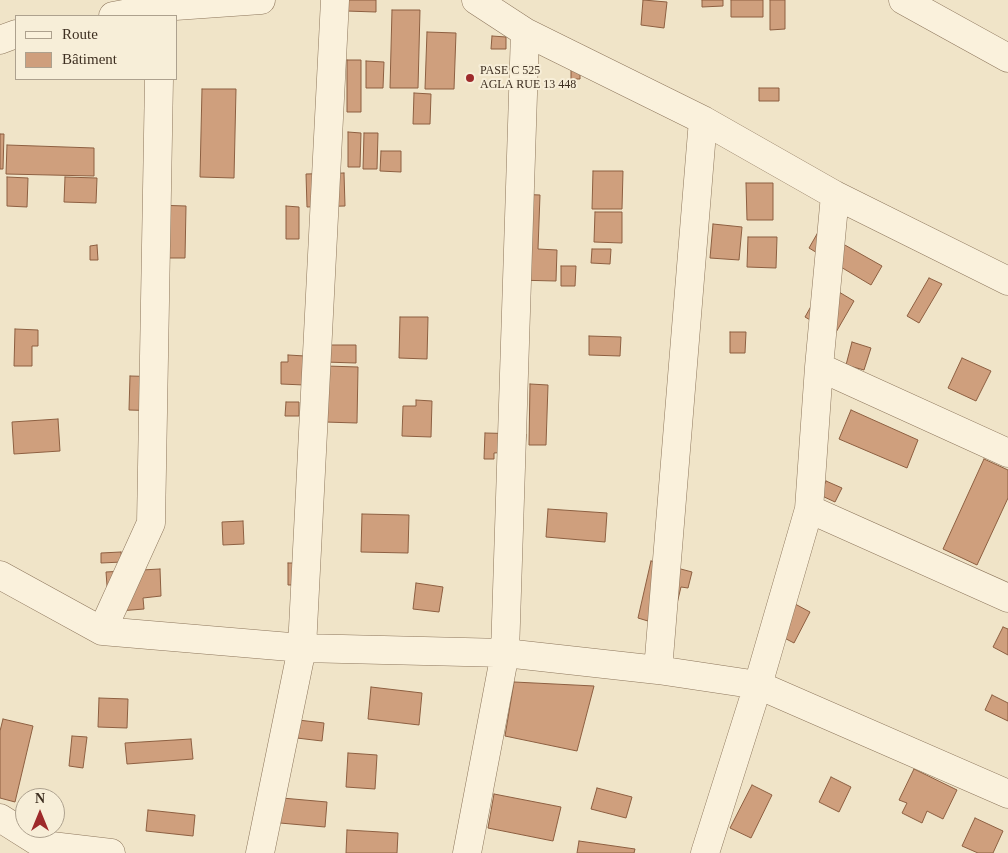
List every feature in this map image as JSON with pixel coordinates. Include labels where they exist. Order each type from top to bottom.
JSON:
[{"type":"street","points":[[125,15],[261,0]]},
{"type":"street","points":[[260,853],[302,648],[335,0]]},
{"type":"street","points":[[476,0],[525,32],[703,120],[835,195],[1008,281]]},
{"type":"street","points":[[903,0],[1004,48]]},
{"type":"street","points":[[467,853],[505,653],[525,32]]},
{"type":"street","points":[[0,40],[15,34]]},
{"type":"street","points":[[102,631],[151,523],[159,80]]},
{"type":"street","points":[[658,670],[703,120]]},
{"type":"street","points":[[705,853],[758,685],[809,509],[819,367],[835,195]]},
{"type":"street","points":[[819,367],[1008,453]]},
{"type":"street","points":[[809,509],[1008,598]]},
{"type":"street","points":[[0,575],[102,631],[302,648],[505,653],[658,670],[758,685],[1008,794]]},
{"type":"street","points":[[0,818],[42,849],[111,853]]},
{"type":"building","points":[[346,0],[376,0],[376,12],[346,11]]},
{"type":"building","points":[[643,0],[667,2],[664,28],[641,25]]},
{"type":"building","points":[[702,0],[723,0],[723,6],[702,7]]},
{"type":"building","points":[[731,0],[763,0],[763,17],[731,17]]},
{"type":"building","points":[[770,0],[785,0],[785,29],[770,30]]},
{"type":"building","points":[[392,10],[420,10],[418,88],[390,88]]},
{"type":"building","points":[[427,32],[456,33],[454,89],[425,89]]},
{"type":"building","points":[[492,36],[506,37],[506,49],[491,49]]},
{"type":"building","points":[[347,60],[361,60],[361,112],[347,112]]},
{"type":"building","points":[[366,61],[384,62],[383,88],[366,88]]},
{"type":"building","points":[[571,69],[580,69],[580,79],[571,79]]},
{"type":"building","points":[[759,88],[779,88],[779,101],[759,101]]},
{"type":"building","points":[[202,89],[236,89],[234,178],[200,177]]},
{"type":"building","points":[[414,93],[431,94],[430,124],[413,124]]},
{"type":"building","points":[[348,132],[361,133],[360,167],[348,167]]},
{"type":"building","points":[[364,133],[378,133],[377,169],[363,169]]},
{"type":"building","points":[[0,134],[4,134],[3,169],[0,169]]},
{"type":"building","points":[[7,145],[94,148],[94,176],[6,174]]},
{"type":"building","points":[[381,151],[401,151],[401,172],[380,171]]},
{"type":"building","points":[[593,171],[623,171],[622,209],[592,209]]},
{"type":"building","points":[[344,173],[345,206],[307,207],[306,174]]},
{"type":"building","points":[[7,177],[28,178],[27,207],[7,206]]},
{"type":"building","points":[[65,177],[97,178],[96,203],[64,202]]},
{"type":"building","points":[[746,183],[773,183],[773,220],[747,220]]},
{"type":"building","points":[[515,194],[540,195],[538,249],[557,250],[556,281],[514,280]]},
{"type":"building","points":[[154,205],[186,206],[185,258],[153,258]]},
{"type":"building","points":[[286,206],[299,207],[299,239],[286,239]]},
{"type":"building","points":[[595,212],[622,212],[622,243],[594,242]]},
{"type":"building","points":[[825,220],[836,240],[882,266],[871,285],[809,248]]},
{"type":"building","points":[[713,224],[742,227],[739,260],[710,258]]},
{"type":"building","points":[[748,237],[777,237],[776,268],[747,267]]},
{"type":"building","points":[[97,245],[98,260],[90,260],[90,246]]},
{"type":"building","points":[[592,249],[611,249],[610,264],[591,263]]},
{"type":"building","points":[[561,266],[576,266],[575,286],[561,286]]},
{"type":"building","points":[[929,278],[942,284],[919,323],[907,316]]},
{"type":"building","points":[[824,283],[854,301],[835,334],[805,317]]},
{"type":"building","points":[[400,317],[428,317],[427,359],[399,358]]},
{"type":"building","points":[[15,329],[38,330],[38,346],[32,346],[32,366],[14,366]]},
{"type":"building","points":[[730,332],[746,332],[745,353],[730,353]]},
{"type":"building","points":[[589,336],[621,337],[620,356],[589,355]]},
{"type":"building","points":[[852,342],[871,348],[864,370],[846,365]]},
{"type":"building","points":[[325,345],[356,345],[356,363],[325,362]]},
{"type":"building","points":[[288,355],[305,356],[304,385],[281,384],[281,362],[288,362]]},
{"type":"building","points":[[962,358],[991,371],[976,401],[948,388]]},
{"type":"building","points":[[326,366],[358,367],[357,423],[325,422]]},
{"type":"building","points":[[130,376],[167,377],[166,411],[129,410]]},
{"type":"building","points":[[530,384],[548,385],[546,445],[529,445]]},
{"type":"building","points":[[416,400],[432,401],[431,437],[402,436],[403,406],[416,406]]},
{"type":"building","points":[[286,402],[299,402],[299,416],[285,416]]},
{"type":"building","points":[[851,410],[918,440],[907,468],[839,439]]},
{"type":"building","points":[[58,419],[60,451],[14,454],[12,422]]},
{"type":"building","points":[[485,433],[526,434],[525,451],[494,453],[494,459],[484,459]]},
{"type":"building","points":[[984,459],[1008,470],[1008,498],[977,565],[943,549]]},
{"type":"building","points":[[826,481],[842,488],[835,502],[820,495]]},
{"type":"building","points":[[548,509],[607,513],[605,542],[546,537]]},
{"type":"building","points":[[362,514],[409,515],[408,553],[361,552]]},
{"type":"building","points":[[243,521],[244,544],[223,545],[222,522]]},
{"type":"building","points":[[121,552],[122,562],[101,563],[101,553]]},
{"type":"building","points":[[651,561],[692,572],[688,588],[681,587],[671,628],[638,618]]},
{"type":"building","points":[[288,563],[299,563],[299,585],[288,585]]},
{"type":"building","points":[[160,569],[161,596],[143,598],[144,609],[119,611],[108,599],[106,572]]},
{"type":"building","points":[[416,583],[443,587],[439,612],[413,609]]},
{"type":"building","points":[[782,597],[810,612],[794,643],[765,628]]},
{"type":"building","points":[[1003,627],[1008,629],[1008,655],[993,647]]},
{"type":"building","points":[[514,682],[594,686],[577,751],[505,736]]},
{"type":"building","points":[[371,687],[422,693],[419,725],[368,719]]},
{"type":"building","points":[[992,695],[1008,703],[1008,721],[985,710]]},
{"type":"building","points":[[99,698],[128,699],[127,728],[98,727]]},
{"type":"building","points":[[281,718],[324,723],[322,741],[280,736]]},
{"type":"building","points":[[3,719],[33,726],[18,788],[15,788],[15,802],[0,798],[0,731]]},
{"type":"building","points":[[72,736],[87,737],[83,768],[69,766]]},
{"type":"building","points":[[191,739],[193,759],[127,764],[125,743]]},
{"type":"building","points":[[348,753],[377,755],[375,789],[346,787]]},
{"type":"building","points":[[914,769],[957,790],[943,819],[927,811],[922,823],[902,813],[907,803],[899,800]]},
{"type":"building","points":[[831,777],[851,787],[839,812],[819,802]]},
{"type":"building","points":[[752,785],[772,795],[751,838],[730,828]]},
{"type":"building","points":[[597,788],[632,797],[626,818],[591,809]]},
{"type":"building","points":[[494,794],[561,807],[553,841],[488,828]]},
{"type":"building","points":[[282,798],[327,802],[325,827],[280,823]]},
{"type":"building","points":[[148,810],[195,815],[193,836],[146,831]]},
{"type":"building","points":[[975,818],[1003,831],[993,853],[978,853],[962,846]]},
{"type":"building","points":[[347,830],[398,833],[397,853],[346,853]]},
{"type":"building","points":[[579,841],[635,849],[634,853],[577,853]]},
{"type":"place","name":"PASE C 525 AGLA RUE 13 448","points":[[470,78]]}]
